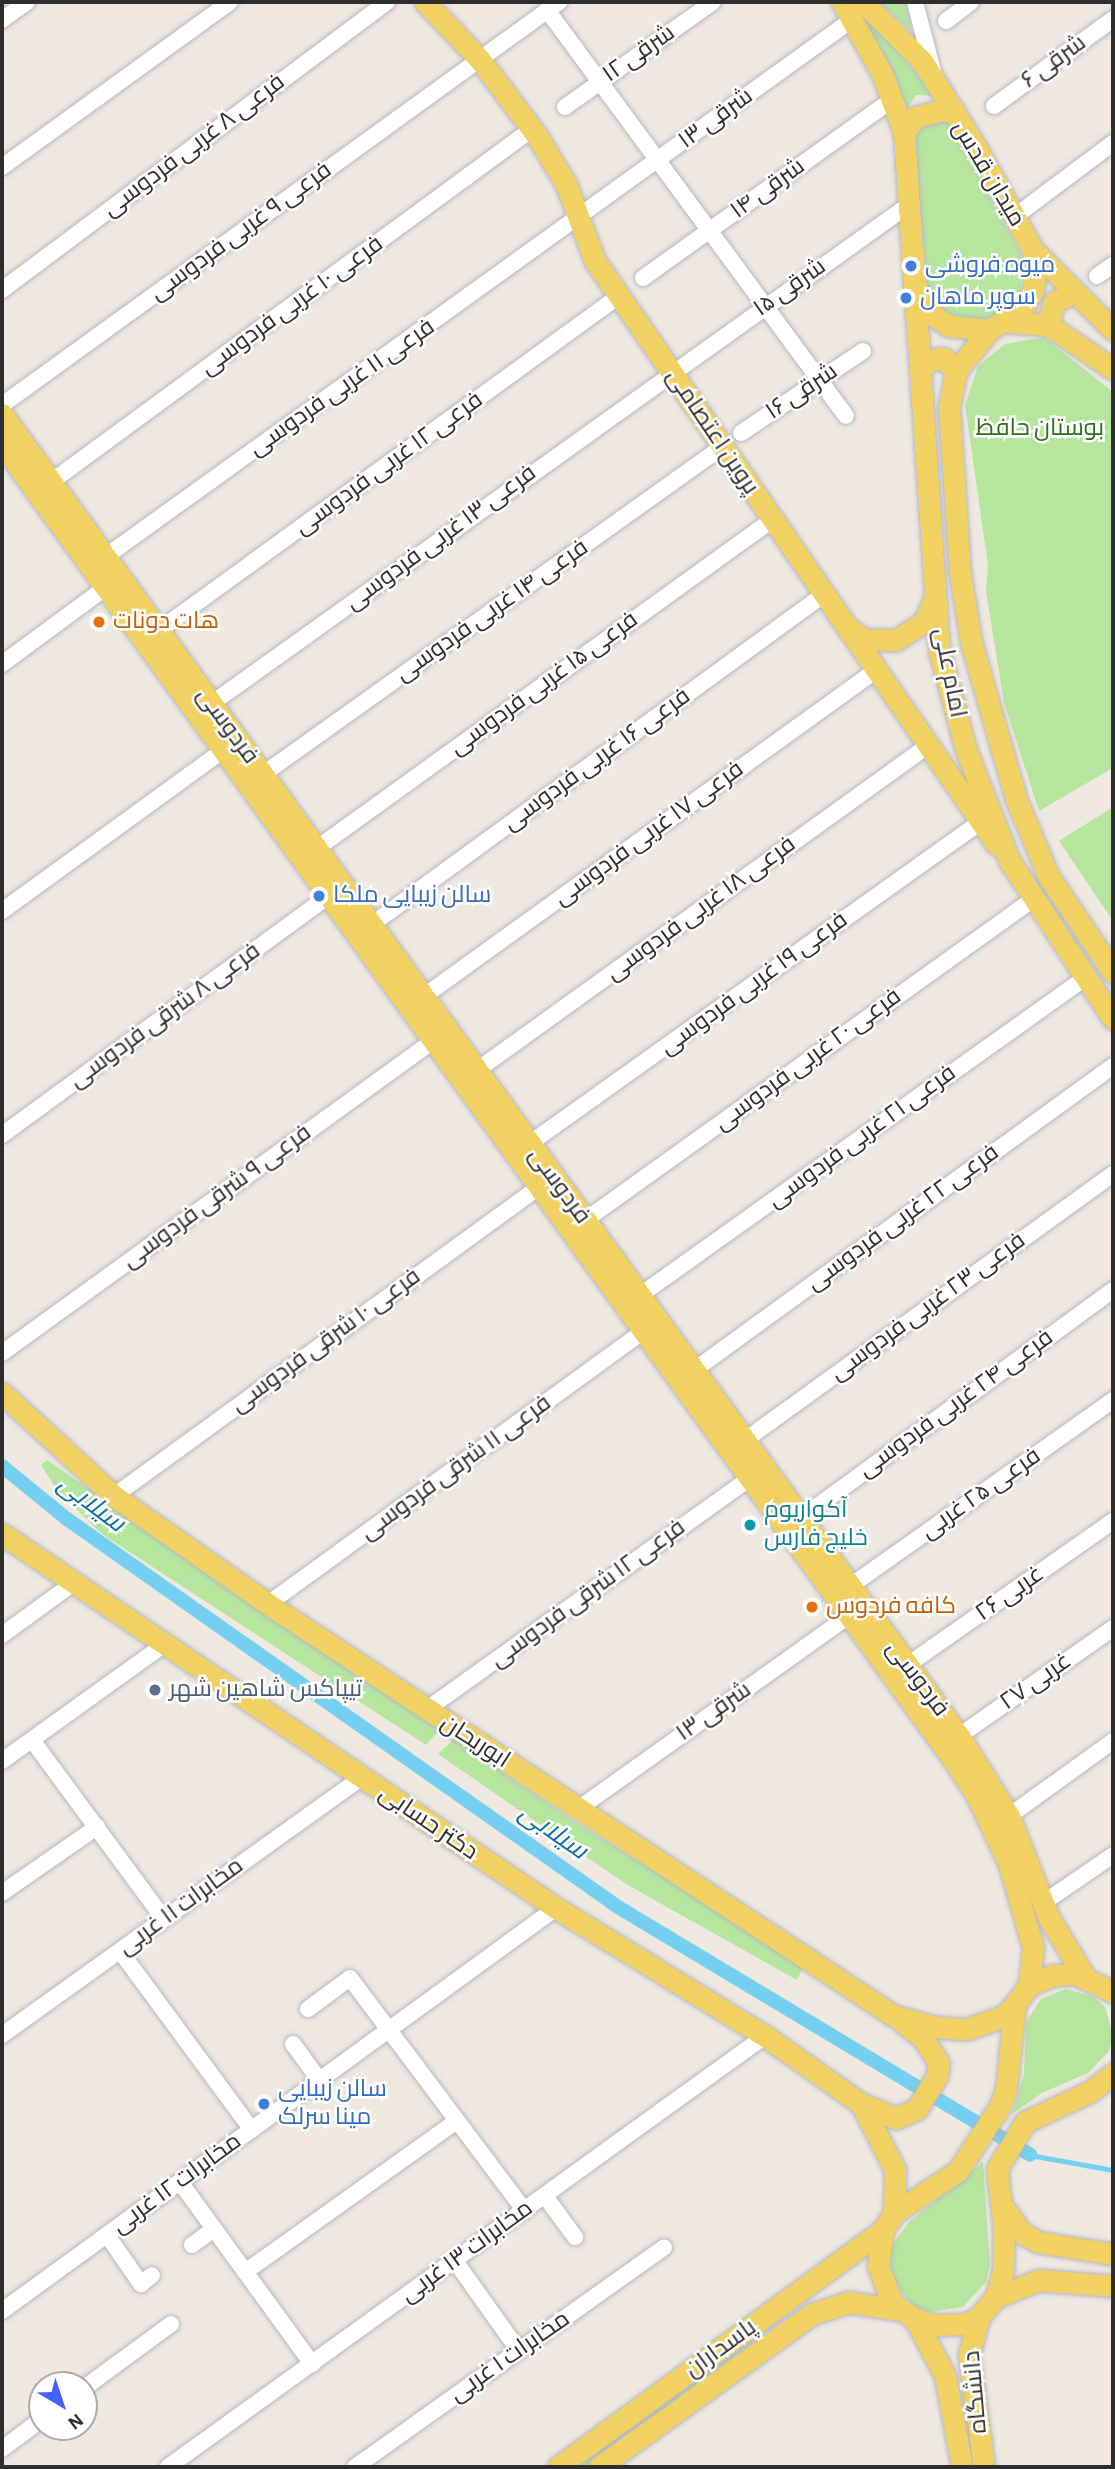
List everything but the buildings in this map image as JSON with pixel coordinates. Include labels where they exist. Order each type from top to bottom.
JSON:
[{"type":"main road","name":"پروین اعتصامی","points":[[425,2],[480,60],[532,130],[566,184],[595,261],[926,747],[979,823],[1009,860]]},
{"type":"main road","points":[[853,7],[936,80],[955,113]]},
{"type":"main road","points":[[853,7],[904,133],[916,287],[932,315],[949,326],[1048,325],[1113,369]]},
{"type":"main road","name":"میدان قدس","points":[[904,133],[924,112],[955,113],[1033,250],[1032,290],[998,326]]},
{"type":"main road","points":[[1033,250],[1113,330]]},
{"type":"main road","name":"امام علی","points":[[916,287],[939,649],[966,750],[1009,860],[1032,900],[1113,1019]]},
{"type":"main road","points":[[1048,325],[1054,302],[1075,292]]},
{"type":"main road","name":"امام علی","points":[[998,326],[956,371],[948,407],[960,572],[971,642],[1016,799],[1049,877],[1113,972]]},
{"type":"main road","points":[[921,369],[930,360],[943,358],[956,371]]},
{"type":"main road","name":"فردوسی","points":[[2,414],[584,1221],[643,1332],[849,1616],[952,1741],[1009,1816],[1043,1903],[1084,1976]]},
{"type":"main road","name":"فردوسی","points":[[2,444],[539,1187],[610,1272],[639,1296],[906,1666],[952,1741],[1009,1864],[1033,1947],[1029,1985]]},
{"type":"main road","points":[[843,624],[863,639],[896,640],[924,622],[937,592]]},
{"type":"main road","name":"ابوریحان","points":[[2,1394],[114,1496],[268,1604],[894,2016],[935,2027],[967,2029],[991,2022],[1015,2004]]},
{"type":"main road","name":"دکتر حسابی","points":[[2,1534],[556,1908],[765,2036],[860,2103]]},
{"type":"main road","points":[[1015,2004],[1029,1985],[1053,1976],[1084,1976],[1113,1992]]},
{"type":"main road","name":"پاسداران","points":[[558,2467],[947,2179],[971,2154],[1000,2106],[1007,2077],[1009,2023],[1015,2004]]},
{"type":"main road","points":[[860,2103],[896,2118],[917,2109],[937,2076],[939,2064],[924,2039],[894,2016]]},
{"type":"main road","points":[[979,2317],[996,2297],[1004,2261],[997,2169],[1025,2122],[1110,2080]]},
{"type":"main road","name":"دانشگاه","points":[[860,2103],[877,2128],[895,2170],[880,2279],[908,2315],[946,2376],[962,2467]]},
{"type":"main road","points":[[1001,2204],[1022,2233],[1038,2242],[1113,2254]]},
{"type":"main road","points":[[996,2297],[1039,2280],[1113,2286]]},
{"type":"main road","name":"پاسداران","points":[[599,2467],[812,2314],[833,2304],[848,2302],[946,2326],[979,2317]]},
{"type":"main road","name":"دانشگاه","points":[[979,2317],[969,2355],[984,2467]]},
{"type":"street","points":[[2,20],[27,2]]},
{"type":"street","points":[[2,167],[230,2]]},
{"type":"street","name":"فرعی ۸ غربی فردوسی","points":[[2,290],[387,2]]},
{"type":"street","name":"۱۲ شرقی","points":[[565,107],[713,2]]},
{"type":"street","points":[[915,2],[936,80]]},
{"type":"street","points":[[946,20],[971,2]]},
{"type":"street","points":[[553,6],[600,82],[657,162],[846,416]]},
{"type":"street","name":"فرعی ۹ غربی فردوسی","points":[[2,405],[553,6]]},
{"type":"street","name":"۱۳ شرقی","points":[[579,219],[657,162],[853,7]]},
{"type":"street","name":"۶ شرقی","points":[[994,106],[1113,19]]},
{"type":"street","name":"۱۴ شرقی","points":[[643,278],[892,100]]},
{"type":"street","name":"فرعی ۱۰ غربی فردوسی","points":[[51,482],[532,130]]},
{"type":"street","points":[[1014,217],[1113,143]]},
{"type":"street","name":"۱۵ شرقی","points":[[670,372],[909,204]]},
{"type":"street","name":"فرعی ۱۱ غربی فردوسی","points":[[105,556],[579,219]]},
{"type":"street","points":[[1097,276],[1113,265]]},
{"type":"street","name":"فرعی ۱۲ غربی فردوسی","points":[[158,631],[619,296]]},
{"type":"street","name":"۱۶ شرقی","points":[[741,433],[863,351]]},
{"type":"street","name":"فرعی ۱۳ غربی فردوسی","points":[[211,704],[670,372]]},
{"type":"street","name":"فرعی ۱۴ غربی فردوسی","points":[[262,775],[722,447]]},
{"type":"street","name":"فرعی ۱۵ غربی فردوسی","points":[[316,849],[772,520]]},
{"type":"street","points":[[2,664],[106,588]]},
{"type":"street","name":"فرعی ۱۶ غربی فردوسی","points":[[371,925],[823,595]]},
{"type":"street","name":"فرعی ۱۷ غربی فردوسی","points":[[423,997],[876,671]]},
{"type":"street","name":"فرعی ۱۸ غربی فردوسی","points":[[476,1071],[926,747]]},
{"type":"street","points":[[2,911],[222,751]]},
{"type":"street","name":"فرعی ۱۹ غربی فردوسی","points":[[529,1144],[979,823]]},
{"type":"street","name":"فرعی ۸ شرقی فردوسی","points":[[2,1135],[329,896]]},
{"type":"street","name":"فرعی ۲۰ غربی فردوسی","points":[[584,1221],[1032,900]]},
{"type":"street","name":"فرعی ۲۱ غربی فردوسی","points":[[639,1296],[1085,978]]},
{"type":"street","name":"فرعی ۹ شرقی فردوسی","points":[[2,1353],[433,1041]]},
{"type":"street","name":"فرعی ۲۲ غربی فردوسی","points":[[693,1371],[1113,1066]]},
{"type":"street","name":"فرعی ۲۳ غربی فردوسی","points":[[744,1441],[1113,1174]]},
{"type":"street","name":"فرعی ۱۰ شرقی فردوسی","points":[[114,1496],[539,1187]]},
{"type":"street","name":"فرعی ۲۴ غربی فردوسی","points":[[800,1519],[1113,1290]]},
{"type":"street","name":"فرعی ۱۱ شرقی فردوسی","points":[[268,1604],[643,1332]]},
{"type":"street","name":"فرعی ۲۵ غربی","points":[[849,1587],[1113,1400]]},
{"type":"street","name":"فرعی ۱۲ شرقی فردوسی","points":[[426,1710],[749,1479]]},
{"type":"street","name":"۲۶ غربی","points":[[906,1666],[1113,1521]]},
{"type":"street","points":[[2,1635],[75,1582]]},
{"type":"street","name":"۱۳ شرقی","points":[[578,1809],[849,1616]]},
{"type":"street","name":"۲۷ غربی","points":[[952,1741],[1113,1628]]},
{"type":"street","points":[[2,1761],[166,1643]]},
{"type":"street","points":[[32,1740],[164,1919]]},
{"type":"street","points":[[1009,1816],[1113,1741]]},
{"type":"street","name":"مخابرات ۱۱ غربی","points":[[2,2035],[361,1778]]},
{"type":"street","points":[[2,1893],[97,1827]]},
{"type":"street","points":[[1043,1903],[1113,1855]]},
{"type":"street","name":"مخابرات ۱۲ غربی","points":[[2,2312],[556,1908]]},
{"type":"street","points":[[120,1951],[252,2130]]},
{"type":"street","points":[[308,2009],[350,1978],[525,2211]]},
{"type":"street","name":"مخابرات ۱۳ غربی","points":[[168,2467],[765,2036]]},
{"type":"street","points":[[293,2044],[320,2081]]},
{"type":"street","points":[[245,2272],[457,2121]]},
{"type":"street","points":[[180,2182],[312,2364]]},
{"type":"street","points":[[545,2196],[575,2237]]},
{"type":"street","points":[[192,2245],[214,2228]]},
{"type":"street","points":[[107,2235],[141,2284],[152,2276]]},
{"type":"street","name":"مخابرات ۱ غربی","points":[[355,2467],[664,2247]]},
{"type":"street","points":[[455,2261],[519,2351]]},
{"type":"street","points":[[98,2378],[171,2324]]},
{"type":"street","points":[[2,2449],[28,2430]]},
{"type":"green space","points":[[854,2],[936,96],[916,95],[905,112]]},
{"type":"green space","points":[[879,2],[906,2],[912,32]]},
{"type":"green space","points":[[946,120],[1024,259],[1020,292],[997,316],[980,321],[947,313],[927,286],[914,135],[918,123]]},
{"type":"green space","name":"بوستان حافظ","points":[[1044,337],[1113,392],[1113,768],[1039,811],[1004,703],[986,591],[988,565],[965,405],[978,366],[1005,344]]},
{"type":"green space","points":[[1113,807],[1113,921],[1059,841]]},
{"type":"green space","points":[[47,1460],[273,1617],[441,1728],[426,1745],[102,1534],[57,1490],[41,1465]]},
{"type":"green space","points":[[454,1739],[575,1822],[804,1965],[797,1980],[626,1884],[438,1754]]},
{"type":"green space","points":[[1066,1989],[1094,1997],[1105,2007],[1113,2036],[1109,2051],[1088,2073],[1042,2093],[1012,2114],[1024,2075],[1026,2022],[1041,1999]]},
{"type":"green space","points":[[983,2162],[990,2266],[986,2282],[963,2307],[930,2312],[913,2306],[892,2280],[890,2248],[909,2222]]},
{"type":"green space","points":[[776,2312],[782,2320],[587,2467],[570,2467]]},
{"type":"waterway","name":"سیلابی","points":[[2,1466],[67,1519],[618,1907],[1030,2155]]},
{"type":"waterway","name":"سیلابی","points":[[1030,2155],[1113,2170]]},
{"type":"place","name":"میوه فروشی","points":[[911,266]]},
{"type":"place","name":"سوپر ماهان","points":[[906,298]]},
{"type":"place","name":"هات دونات","points":[[99,622]]},
{"type":"place","name":"سالن زیبایی ملکا","points":[[319,896]]},
{"type":"place","name":"آکواریوم خلیج فارس","points":[[750,1525]]},
{"type":"place","name":"کافه فردوس","points":[[812,1607]]},
{"type":"place","name":"تیپاکس شاهین شهر","points":[[155,1690]]},
{"type":"place","name":"سالن زیبایی مینا سرلک","points":[[264,2104]]}]
